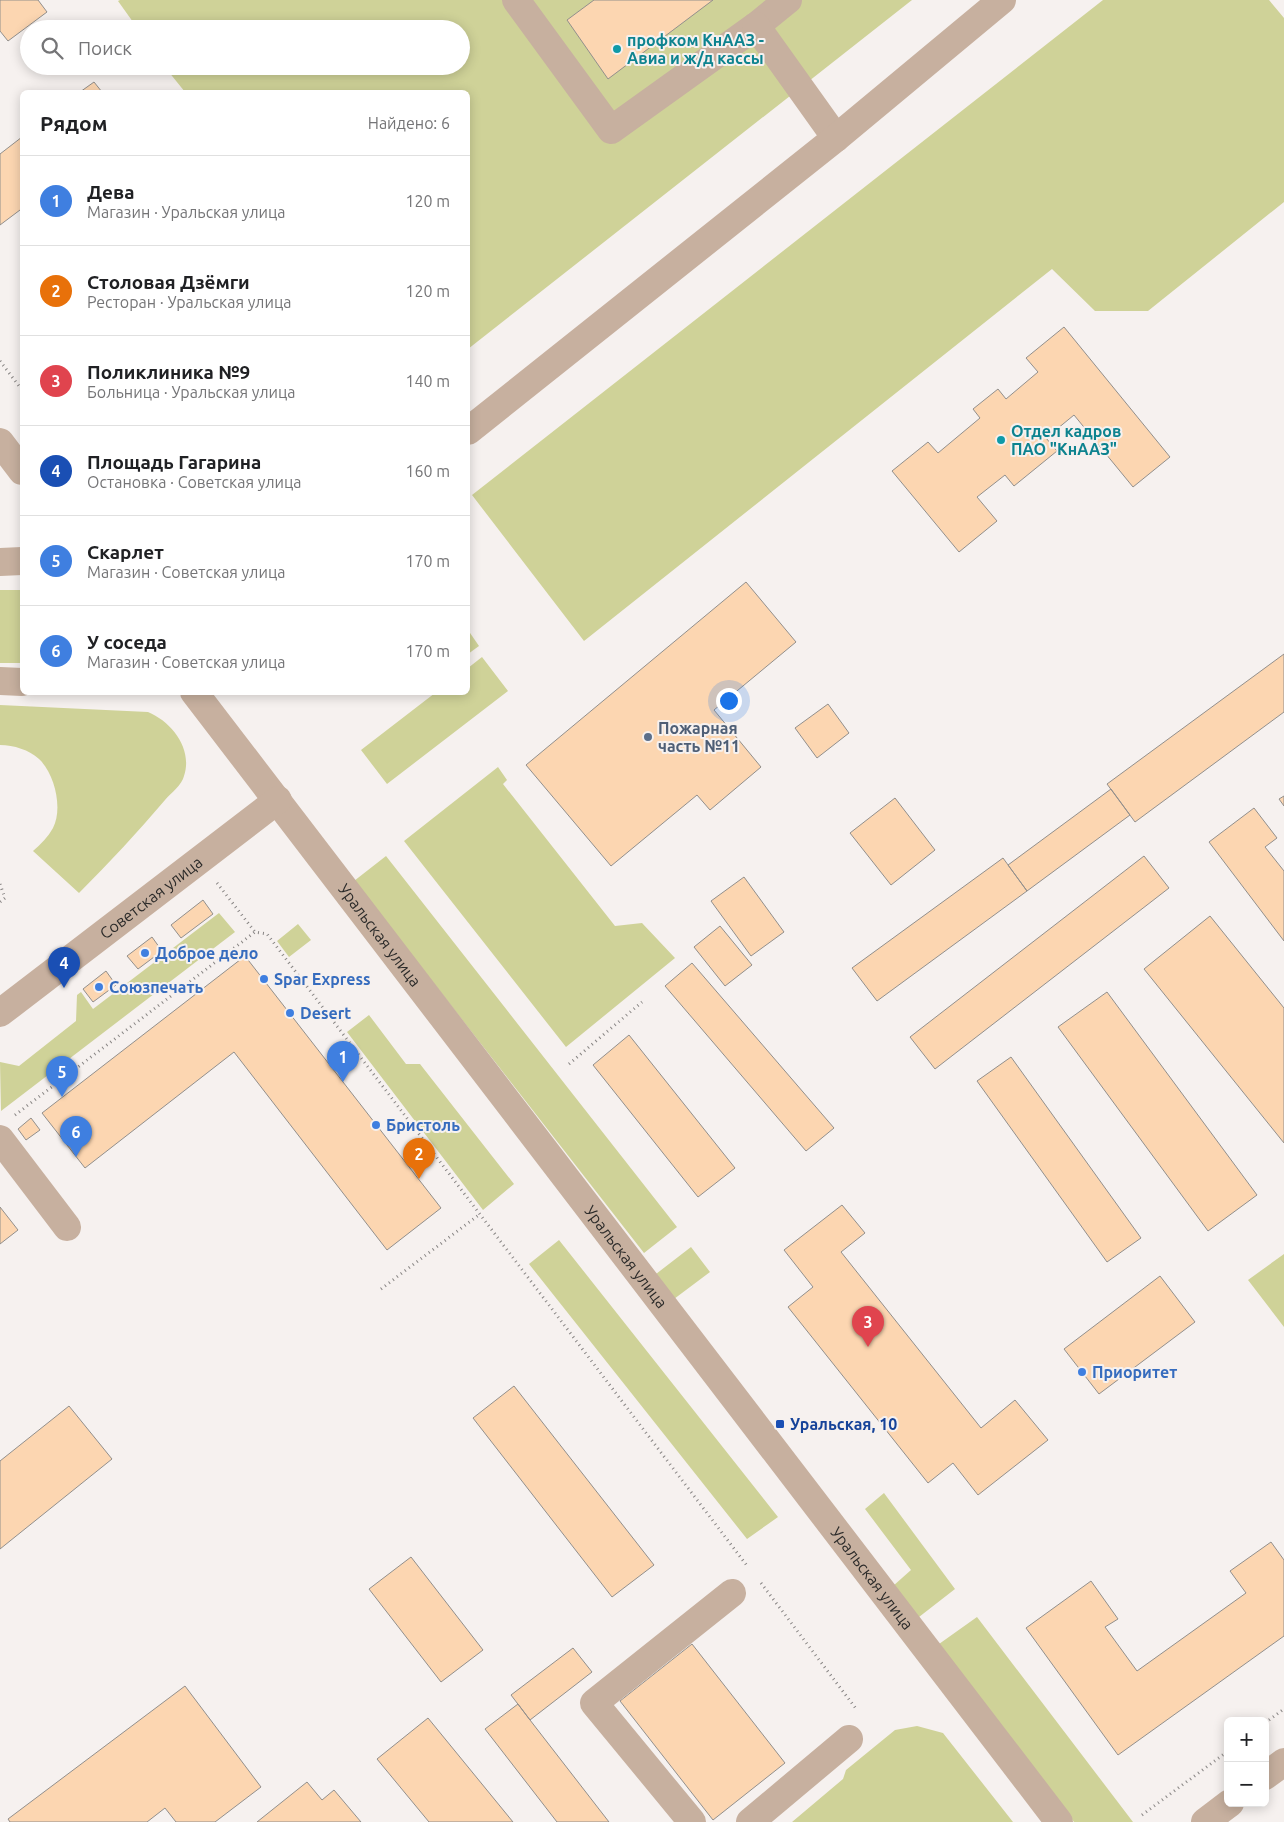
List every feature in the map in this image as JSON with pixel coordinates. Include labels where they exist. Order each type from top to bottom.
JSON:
[{"type":"street","points":[[516,0],[611,130],[756,26],[788,0]]},
{"type":"street","points":[[470,429],[836,138],[1002,0]]},
{"type":"street","points":[[756,26],[836,138]]},
{"type":"street","points":[[0,442],[20,468]]},
{"type":"street","points":[[0,562],[20,561]]},
{"type":"street","points":[[0,681],[20,682]]},
{"type":"street","name":"Уральская улица","points":[[196,695],[1059,1822]]},
{"type":"street","name":"Советская улица","points":[[0,1013],[278,800]]},
{"type":"street","points":[[4,1130],[68,1227]]},
{"type":"street","points":[[692,1822],[594,1703],[732,1593]]},
{"type":"street","points":[[750,1822],[855,1727]]},
{"type":"street","points":[[1269,1773],[1284,1762]]},
{"type":"street","points":[[1205,1822],[1225,1807]]},
{"type":"path","points":[[0,361],[20,387]]},
{"type":"path","points":[[208,888],[216,882],[255,932],[267,934],[754,1575]]},
{"type":"path","points":[[0,884],[6,898],[0,902]]},
{"type":"path","points":[[4,1130],[255,932]]},
{"type":"path","points":[[569,1064],[642,1002]]},
{"type":"path","points":[[381,1289],[480,1214]]},
{"type":"path","points":[[760,1583],[855,1727]]},
{"type":"path","points":[[1269,1720],[1284,1709]]},
{"type":"path","points":[[1142,1815],[1224,1754]]},
{"type":"green space","points":[[912,0],[470,347],[470,90],[183,90],[171,75],[470,75],[470,20],[132,20],[118,1]]},
{"type":"green space","points":[[1103,0],[1269,0],[1284,18],[1284,202],[1148,311],[1095,311],[1052,269],[584,641],[472,495]]},
{"type":"green space","points":[[0,590],[20,590],[20,663],[0,663]]},
{"type":"green space","points":[[470,633],[479,646],[470,653]]},
{"type":"green space","points":[[482,657],[508,691],[387,784],[361,750],[432,695],[470,695],[470,666]]},
{"type":"green space","points":[[0,705],[148,712],[165,722],[183,747],[186,756],[186,766],[181,783],[79,893],[33,851],[53,828],[57,811],[56,792],[45,765],[39,759],[21,749],[0,745]]},
{"type":"green space","points":[[498,767],[507,780],[503,784],[615,926],[642,923],[675,958],[566,1047],[404,841]]},
{"type":"green space","points":[[386,856],[677,1227],[644,1253],[354,881]]},
{"type":"green space","points":[[219,913],[235,932],[1,1111],[0,1062],[19,1066],[76,1021],[77,995],[81,992],[93,1009]]},
{"type":"green space","points":[[298,924],[311,940],[289,957],[277,941]]},
{"type":"green space","points":[[369,1015],[406,1064],[420,1064],[514,1184],[483,1210],[347,1032]]},
{"type":"green space","points":[[559,1240],[778,1517],[747,1539],[529,1264]]},
{"type":"green space","points":[[691,1247],[710,1272],[674,1299],[656,1274]]},
{"type":"green space","points":[[1284,1254],[1284,1327],[1248,1280]]},
{"type":"green space","points":[[884,1493],[955,1589],[919,1617],[893,1586],[911,1570],[865,1509]]},
{"type":"green space","points":[[977,1617],[1133,1822],[1074,1822],[939,1644]]},
{"type":"green space","points":[[917,1726],[943,1733],[1013,1822],[792,1822],[843,1779],[846,1770],[895,1730]]},
{"type":"building","points":[[0,0],[38,0],[47,12],[36,20],[20,20],[20,32],[8,41],[0,31]]},
{"type":"building","name":"профком КнААЗ - Авиа и ж/д кассы","points":[[594,0],[713,0],[608,79],[567,20]]},
{"type":"building","points":[[94,82],[100,90],[83,90]]},
{"type":"building","points":[[20,139],[20,210],[0,225],[0,154]]},
{"type":"building","name":"Отдел кадров ПАО \"КнААЗ\"","points":[[1064,327],[1170,457],[1133,487],[1074,415],[1046,438],[1057,451],[1014,486],[1005,475],[977,497],[997,521],[959,552],[892,471],[928,442],[938,453],[980,418],[973,409],[998,389],[1006,399],[1038,372],[1026,358]]},
{"type":"building","name":"Пожарная часть №11","points":[[746,582],[796,642],[714,710],[761,767],[710,810],[697,795],[611,866],[526,765]]},
{"type":"building","points":[[1284,654],[1284,712],[1135,822],[1107,784]]},
{"type":"building","points":[[828,704],[849,733],[817,758],[795,728]]},
{"type":"building","points":[[1111,789],[1130,815],[1027,891],[1008,865]]},
{"type":"building","points":[[1284,796],[1284,806],[1279,799]]},
{"type":"building","points":[[895,798],[935,850],[891,885],[850,833]]},
{"type":"building","points":[[1254,808],[1277,838],[1265,847],[1284,871],[1284,941],[1209,842]]},
{"type":"building","points":[[1144,856],[1169,888],[935,1069],[910,1037]]},
{"type":"building","points":[[1003,858],[1027,891],[877,1001],[852,968]]},
{"type":"building","points":[[744,877],[784,932],[751,956],[711,901]]},
{"type":"building","points":[[203,900],[213,914],[181,938],[171,925]]},
{"type":"building","points":[[1210,916],[1284,1008],[1284,1143],[1144,969]]},
{"type":"building","points":[[720,926],[752,965],[725,986],[694,947]]},
{"type":"building","name":"Доброе дело","points":[[152,937],[162,951],[138,969],[127,956]]},
{"type":"building","points":[[245,956],[441,1208],[387,1250],[234,1052],[85,1168],[42,1113]]},
{"type":"building","points":[[692,963],[834,1128],[806,1151],[665,986]]},
{"type":"building","name":"Союзпечать","points":[[106,971],[116,985],[93,1002],[83,989]]},
{"type":"building","points":[[1107,992],[1257,1195],[1208,1231],[1058,1027]]},
{"type":"building","points":[[629,1035],[735,1168],[698,1197],[593,1065]]},
{"type":"building","points":[[1011,1057],[1141,1238],[1107,1262],[977,1081]]},
{"type":"building","points":[[31,1118],[40,1130],[26,1140],[18,1129]]},
{"type":"building","points":[[842,1205],[865,1233],[841,1252],[981,1428],[1015,1400],[1048,1440],[978,1495],[953,1463],[928,1483],[788,1307],[813,1287],[784,1250]]},
{"type":"building","points":[[0,1207],[18,1230],[0,1244]]},
{"type":"building","points":[[1160,1276],[1195,1322],[1099,1394],[1064,1349]]},
{"type":"building","points":[[514,1386],[654,1565],[612,1597],[473,1418]]},
{"type":"building","points":[[69,1406],[112,1459],[0,1549],[0,1461]]},
{"type":"building","points":[[1271,1542],[1284,1560],[1284,1636],[1118,1755],[1026,1628],[1091,1581],[1118,1619],[1105,1627],[1137,1671],[1246,1593],[1230,1571]]},
{"type":"building","points":[[411,1557],[483,1650],[441,1682],[369,1589]]},
{"type":"building","points":[[692,1644],[785,1763],[713,1820],[620,1701]]},
{"type":"building","points":[[573,1648],[592,1672],[530,1720],[511,1695]]},
{"type":"building","points":[[185,1686],[261,1787],[215,1822],[176,1822],[165,1808],[147,1822],[10,1822],[8,1819]]},
{"type":"building","points":[[518,1704],[609,1822],[557,1822],[485,1729]]},
{"type":"building","points":[[428,1718],[513,1822],[429,1822],[377,1759]]},
{"type":"building","points":[[307,1782],[322,1800],[334,1790],[361,1822],[257,1822]]},
{"type":"place","name":"профком КнААЗ - Авиа и ж/д кассы","points":[[617,49]]},
{"type":"place","name":"Отдел кадров ПАО \"КнААЗ\"","points":[[1001,440]]},
{"type":"place","name":"Пожарная часть №11","points":[[648,737]]},
{"type":"place","name":"Доброе дело","points":[[145,953]]},
{"type":"place","name":"Spar Express","points":[[264,979]]},
{"type":"place","name":"Союзпечать","points":[[99,987]]},
{"type":"place","name":"Площадь Гагарина","points":[[64,988]]},
{"type":"place","name":"Desert","points":[[290,1013]]},
{"type":"place","name":"Дева","points":[[343,1082]]},
{"type":"place","name":"Скарлет","points":[[62,1097]]},
{"type":"place","name":"Бристоль","points":[[376,1125]]},
{"type":"place","name":"У соседа","points":[[76,1157]]},
{"type":"place","name":"Столовая Дзёмги","points":[[419,1179]]},
{"type":"place","name":"Поликлиника №9","points":[[868,1347]]},
{"type":"place","name":"Приоритет","points":[[1082,1372]]},
{"type":"place","name":"Уральская, 10","points":[[780,1424]]}]
